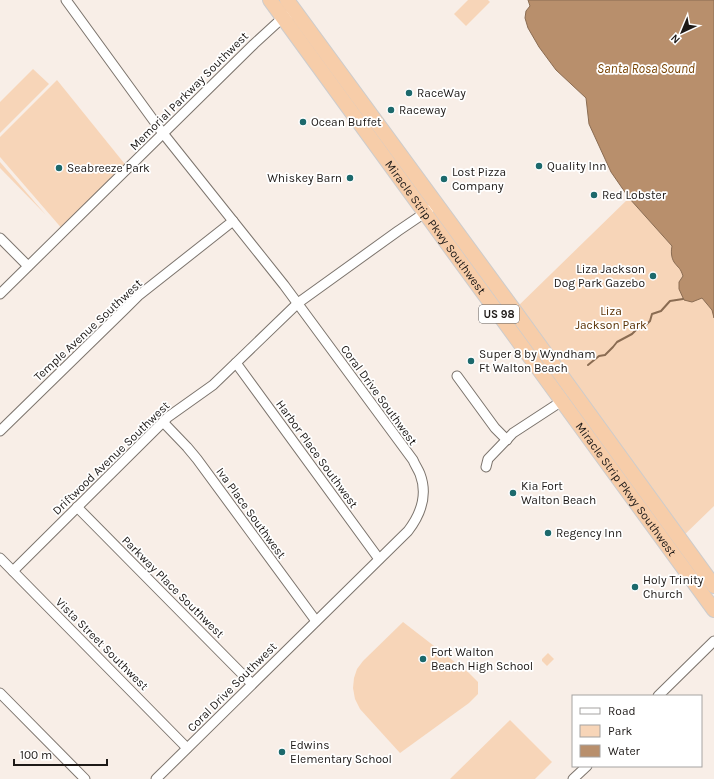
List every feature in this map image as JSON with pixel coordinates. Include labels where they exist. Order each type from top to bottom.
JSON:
[{"type":"highway","name":"Miracle Strip Pkwy Southwest","points":[[270,0],[714,610]]},
{"type":"highway","name":"Miracle Strip Pkwy Southwest","points":[[291,5],[714,586]]},
{"type":"street","name":"Coral Drive Southwest","points":[[66,0],[164,133],[298,303],[413,460],[420,473],[423,486],[423,501],[418,517],[408,531],[156,779]]},
{"type":"street","name":"Memorial Parkway Southwest","points":[[0,294],[254,44],[283,19],[291,5]]},
{"type":"street","name":"Driftwood Avenue Southwest","points":[[13,571],[163,422],[205,392],[298,303],[398,230],[438,205]]},
{"type":"street","name":"Temple Avenue Southwest","points":[[0,431],[138,296],[233,221]]},
{"type":"street","points":[[0,238],[28,266]]},
{"type":"street","name":"Harbor Place Southwest","points":[[236,363],[380,559]]},
{"type":"street","points":[[456,376],[495,428],[507,440]]},
{"type":"street","points":[[486,467],[488,459],[516,430],[562,401]]},
{"type":"street","name":"Iva Place Southwest","points":[[163,422],[187,446],[197,459],[316,621]]},
{"type":"street","name":"Parkway Place Southwest","points":[[77,507],[252,684]]},
{"type":"street","name":"Vista Street Southwest","points":[[0,558],[187,748]]},
{"type":"street","points":[[659,695],[714,640]]},
{"type":"street","points":[[0,692],[85,779]]},
{"type":"street","points":[[574,779],[586,767]]},
{"type":"green space","points":[[468,0],[488,0],[490,2],[466,26],[454,14]]},
{"type":"green space","points":[[33,69],[49,84],[0,133],[0,102]]},
{"type":"green space","name":"Seabreeze Park","points":[[57,80],[128,168],[64,231],[0,157],[0,137]]},
{"type":"green space","points":[[0,162],[46,215],[0,168]]},
{"type":"green space","name":"Liza Jackson Park","points":[[629,198],[672,246],[672,258],[681,269],[683,276],[679,282],[679,289],[692,302],[701,297],[712,310],[714,318],[714,506],[680,539],[514,310]]},
{"type":"green space","points":[[403,622],[469,673],[478,682],[478,694],[469,703],[400,753],[360,709],[355,699],[353,688],[357,669],[363,661]]},
{"type":"green space","points":[[548,653],[554,659],[547,666],[542,659]]},
{"type":"green space","points":[[510,720],[552,762],[535,779],[450,779]]},
{"type":"water","name":"Santa Rosa Sound","points":[[528,0],[714,0],[714,318],[712,310],[702,298],[692,302],[684,300],[679,289],[679,282],[683,276],[672,258],[672,246],[629,198],[611,172],[589,124],[586,98],[556,70],[539,47],[528,28],[525,18],[526,11],[530,6]]},
{"type":"waterway","points":[[588,365],[599,356],[605,355],[617,342],[632,334],[639,327],[647,324],[650,321],[652,314],[661,311],[670,301],[683,299]]},
{"type":"place","name":"RaceWay","points":[[409,93]]},
{"type":"place","name":"Raceway","points":[[391,110]]},
{"type":"place","name":"Ocean Buffet","points":[[303,122]]},
{"type":"place","name":"Quality Inn","points":[[539,166]]},
{"type":"place","name":"Seabreeze Park","points":[[59,168]]},
{"type":"place","name":"Whiskey Barn","points":[[350,178]]},
{"type":"place","name":"Lost Pizza Company","points":[[444,179]]},
{"type":"place","name":"Red Lobster","points":[[594,195]]},
{"type":"place","name":"Liza Jackson Dog Park Gazebo","points":[[653,276]]},
{"type":"place","name":"Super 8 by Wyndham Ft Walton Beach","points":[[471,361]]},
{"type":"place","name":"Kia Fort Walton Beach","points":[[513,493]]},
{"type":"place","name":"Regency Inn","points":[[548,533]]},
{"type":"place","name":"Holy Trinity Church","points":[[635,587]]},
{"type":"place","name":"Fort Walton Beach High School","points":[[423,659]]},
{"type":"place","name":"Edwins Elementary School","points":[[282,752]]}]
